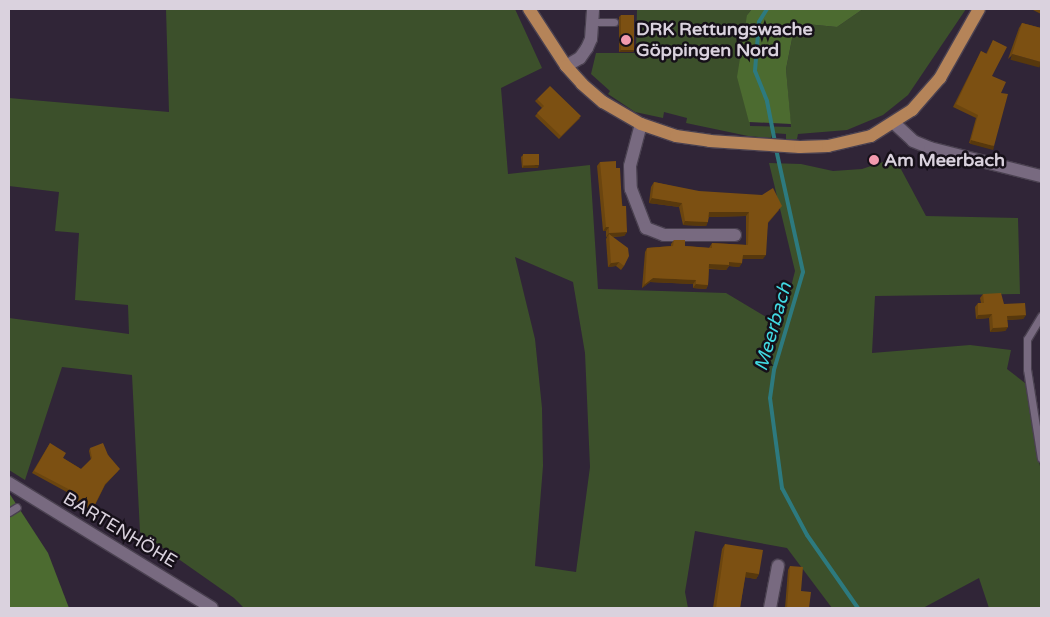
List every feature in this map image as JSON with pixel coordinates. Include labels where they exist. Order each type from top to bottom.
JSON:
[{"type":"main road","points":[[530,9],[566,66],[603,102],[641,124],[676,136],[754,145],[800,147],[853,142],[894,123],[912,110],[940,78],[979,9]]},
{"type":"street","points":[[566,66],[580,58],[587,48],[593,22],[593,9]]},
{"type":"street","points":[[894,123],[913,141],[930,148],[1041,176]]},
{"type":"street","points":[[641,124],[630,166],[631,189],[646,228],[664,234],[735,234]]},
{"type":"street","name":"BARTENHÖHE","points":[[9,483],[139,561],[212,608]]},
{"type":"street","points":[[770,608],[778,566]]},
{"type":"lane","points":[[593,22],[614,22]]},
{"type":"lane","points":[[1041,316],[1027,339],[1027,368],[1041,458]]},
{"type":"lane","points":[[9,512],[18,507]]},
{"type":"green space","points":[[166,9],[515,9],[542,68],[501,88],[508,174],[590,165],[598,289],[726,293],[781,326],[795,271],[769,163],[801,164],[833,171],[862,169],[895,158],[926,216],[1018,218],[1020,294],[875,296],[872,353],[970,345],[1011,350],[1007,369],[1025,383],[1041,472],[1041,608],[989,608],[979,578],[923,608],[832,608],[787,548],[695,531],[685,592],[688,608],[244,608],[234,598],[140,532],[132,375],[62,367],[25,480],[9,470],[9,318],[129,334],[128,305],[75,300],[79,233],[55,231],[59,192],[9,186],[9,98],[169,112]],"holes":[[[515,257],[573,282],[585,353],[590,467],[576,572],[535,566],[543,466],[542,408],[535,339]]]},
{"type":"green space","points":[[637,9],[752,9],[747,15],[750,126],[791,127],[786,69],[792,39],[806,24],[837,27],[863,9],[966,9],[908,95],[883,115],[847,130],[798,134],[797,139],[786,139],[786,134],[772,133],[771,138],[748,136],[686,123],[687,118],[664,112],[663,118],[635,112],[608,94],[610,91],[591,74],[596,53],[636,53]]},
{"type":"green space","points":[[752,9],[863,9],[837,27],[806,24],[792,39],[786,69],[791,124],[749,122],[737,77],[747,15]]},
{"type":"green space","points":[[9,493],[48,553],[69,608],[9,608]]},
{"type":"building","name":"DRK Rettungswache Göppingen Nord","points":[[621,15],[634,15],[634,50],[621,50]]},
{"type":"building","points":[[1022,23],[1041,28],[1041,62],[1012,54]]},
{"type":"building","points":[[993,40],[1007,47],[992,76],[1006,82],[1001,93],[1008,94],[994,146],[971,140],[978,115],[956,104],[981,51],[987,54]]},
{"type":"building","points":[[550,86],[581,116],[561,136],[537,113],[544,106],[537,99]]},
{"type":"building","points":[[523,154],[539,154],[539,165],[523,165]]},
{"type":"building","points":[[616,161],[616,168],[620,168],[622,206],[626,206],[627,232],[609,233],[609,227],[606,227],[600,162]]},
{"type":"building","points":[[654,182],[699,191],[762,195],[773,188],[782,206],[768,222],[766,255],[743,255],[742,263],[729,262],[729,265],[709,264],[708,285],[696,284],[696,280],[653,278],[645,284],[647,248],[673,246],[674,240],[685,240],[685,246],[712,248],[712,243],[748,245],[749,212],[709,212],[708,222],[685,221],[682,203],[652,198]]},
{"type":"building","points":[[609,234],[628,248],[629,256],[624,266],[619,262],[611,263]]},
{"type":"building","points":[[1001,293],[1004,304],[1025,303],[1026,315],[1007,316],[1008,327],[993,328],[992,314],[978,315],[978,303],[984,303],[983,294]]},
{"type":"building","points":[[50,443],[66,453],[63,458],[81,469],[92,458],[90,448],[103,443],[108,455],[120,469],[105,484],[93,508],[79,501],[76,493],[34,471]]},
{"type":"building","points":[[725,544],[763,550],[759,574],[746,572],[740,608],[716,608]]},
{"type":"building","points":[[790,566],[803,567],[801,591],[811,592],[809,608],[787,608]]},
{"type":"waterway","name":"Meerbach","points":[[767,9],[759,22],[755,71],[767,101],[775,142]]},
{"type":"waterway","name":"Meerbach","points":[[776,149],[803,272],[774,370],[770,398],[782,488],[807,535],[858,608]]},
{"type":"place","name":"DRK Rettungswache Göppingen Nord","points":[[626,40]]},
{"type":"place","name":"Am Meerbach","points":[[874,160]]}]
